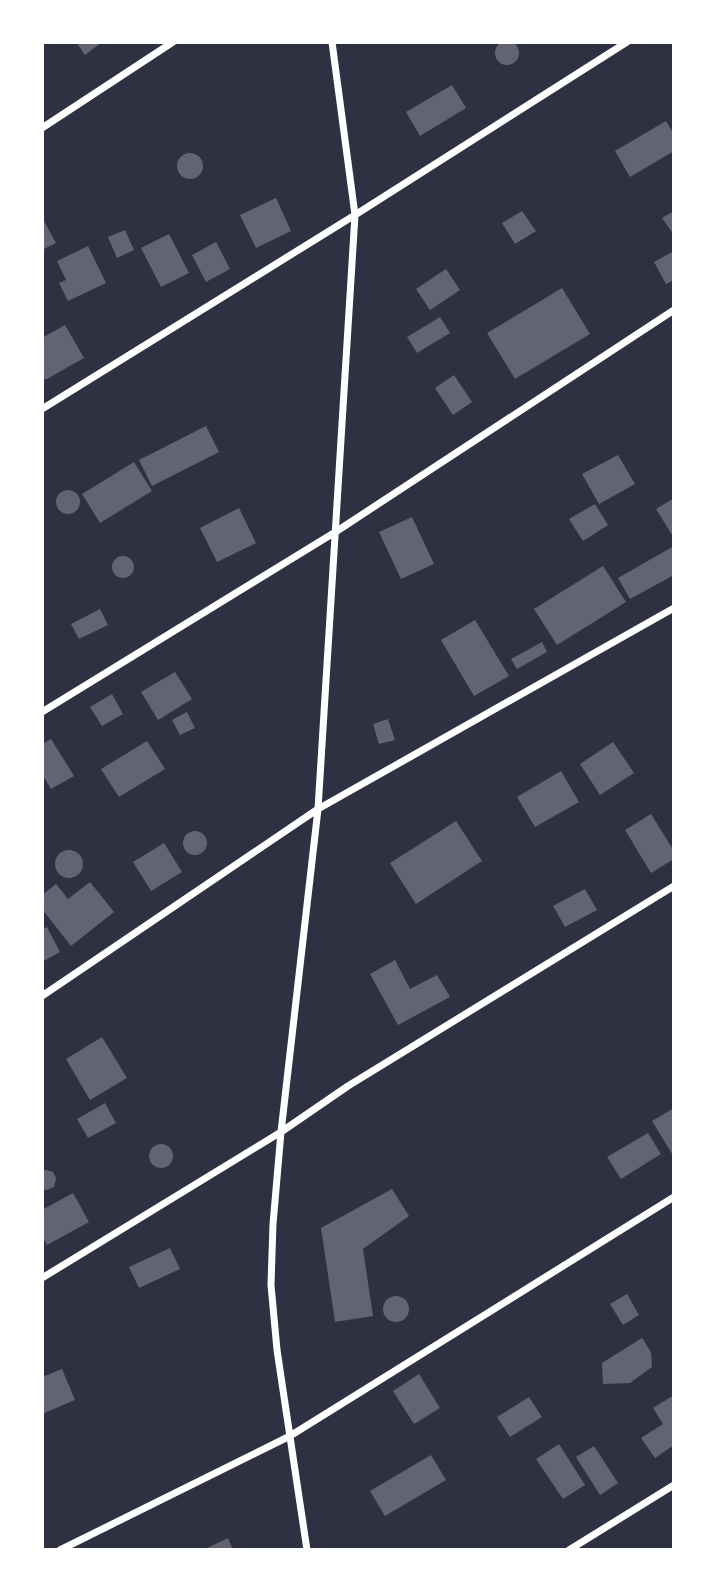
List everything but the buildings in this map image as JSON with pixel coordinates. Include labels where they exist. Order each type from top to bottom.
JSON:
[{"type":"street","points":[[42,128],[173,42]]},
{"type":"street","points":[[307,1550],[277,1350],[271,1285],[281,1132],[318,809],[355,215],[332,42]]},
{"type":"street","points":[[42,409],[627,42]]},
{"type":"street","points":[[42,712],[337,531],[674,310]]},
{"type":"street","points":[[42,996],[318,809],[674,608]]},
{"type":"street","points":[[42,1278],[674,886]]},
{"type":"street","points":[[60,1550],[290,1436],[674,1197]]},
{"type":"street","points":[[569,1550],[674,1485]]}]
